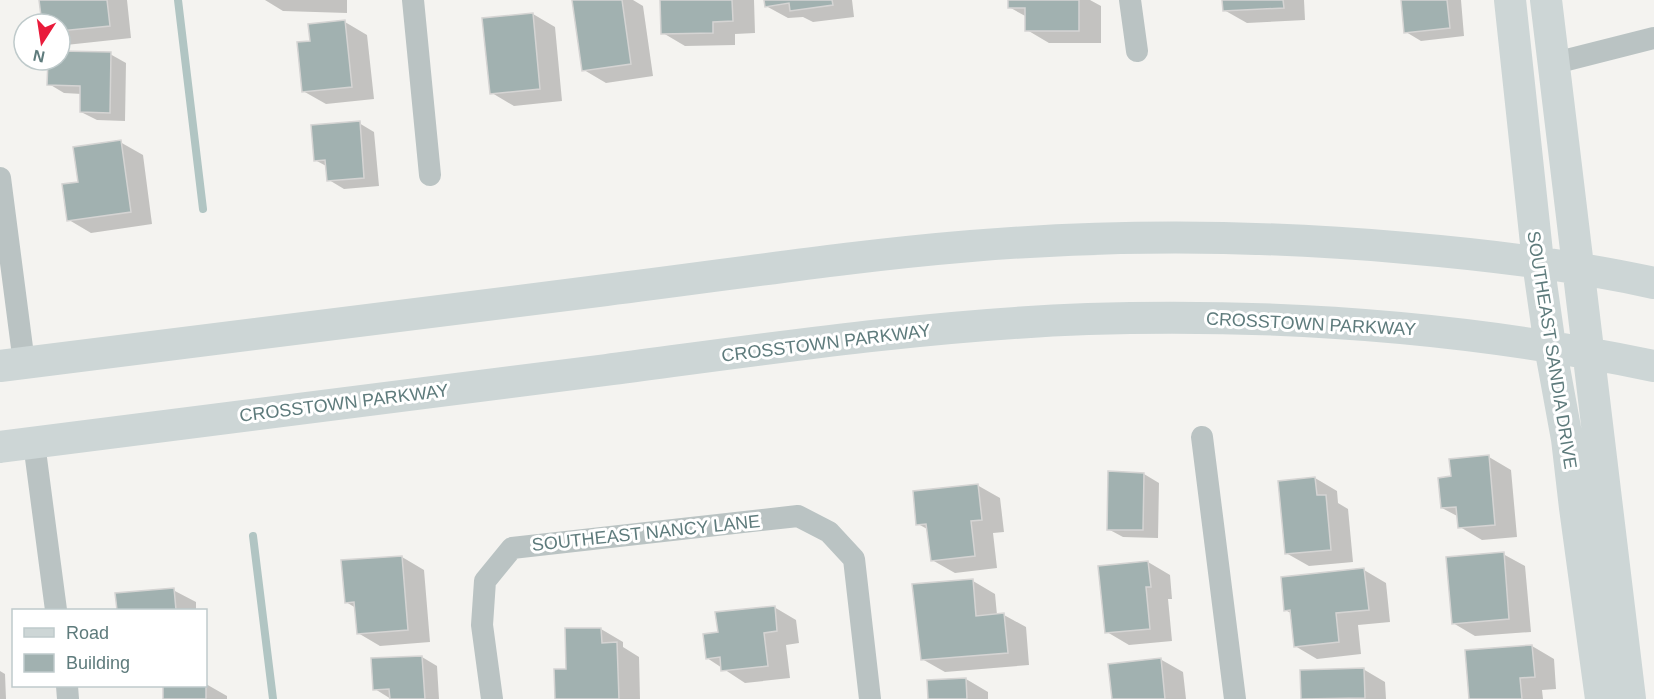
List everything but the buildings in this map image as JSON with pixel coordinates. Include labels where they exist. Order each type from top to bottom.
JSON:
[{"type":"main road","name":"SOUTHEAST SANDIA DRIVE","points":[[1510,0],[1538,262],[1550,346],[1568,439],[1601,699]]},
{"type":"main road","name":"SOUTHEAST SANDIA DRIVE","points":[[1546,0],[1630,699]]},
{"type":"main road","points":[[12,364],[895,253],[1026,242],[1130,237],[1294,240],[1463,253],[1578,268],[1654,283]]},
{"type":"main road","name":"CROSSTOWN PARKWAY","points":[[0,447],[720,355],[928,331],[1039,322],[1160,318],[1308,320],[1403,327],[1550,346],[1654,366]]},
{"type":"street","points":[[413,0],[430,175]]},
{"type":"street","points":[[1130,0],[1137,51]]},
{"type":"street","points":[[1555,63],[1654,38]]},
{"type":"street","points":[[0,178],[12,364]]},
{"type":"street","points":[[1202,437],[1235,699]]},
{"type":"street","points":[[34,442],[56,609]]},
{"type":"street","name":"SOUTHEAST NANCY LANE","points":[[492,699],[482,625],[485,581],[512,548],[798,516],[829,532],[854,559],[870,699]]},
{"type":"waterway","points":[[178,0],[203,209]]},
{"type":"waterway","points":[[253,536],[273,699]]}]
